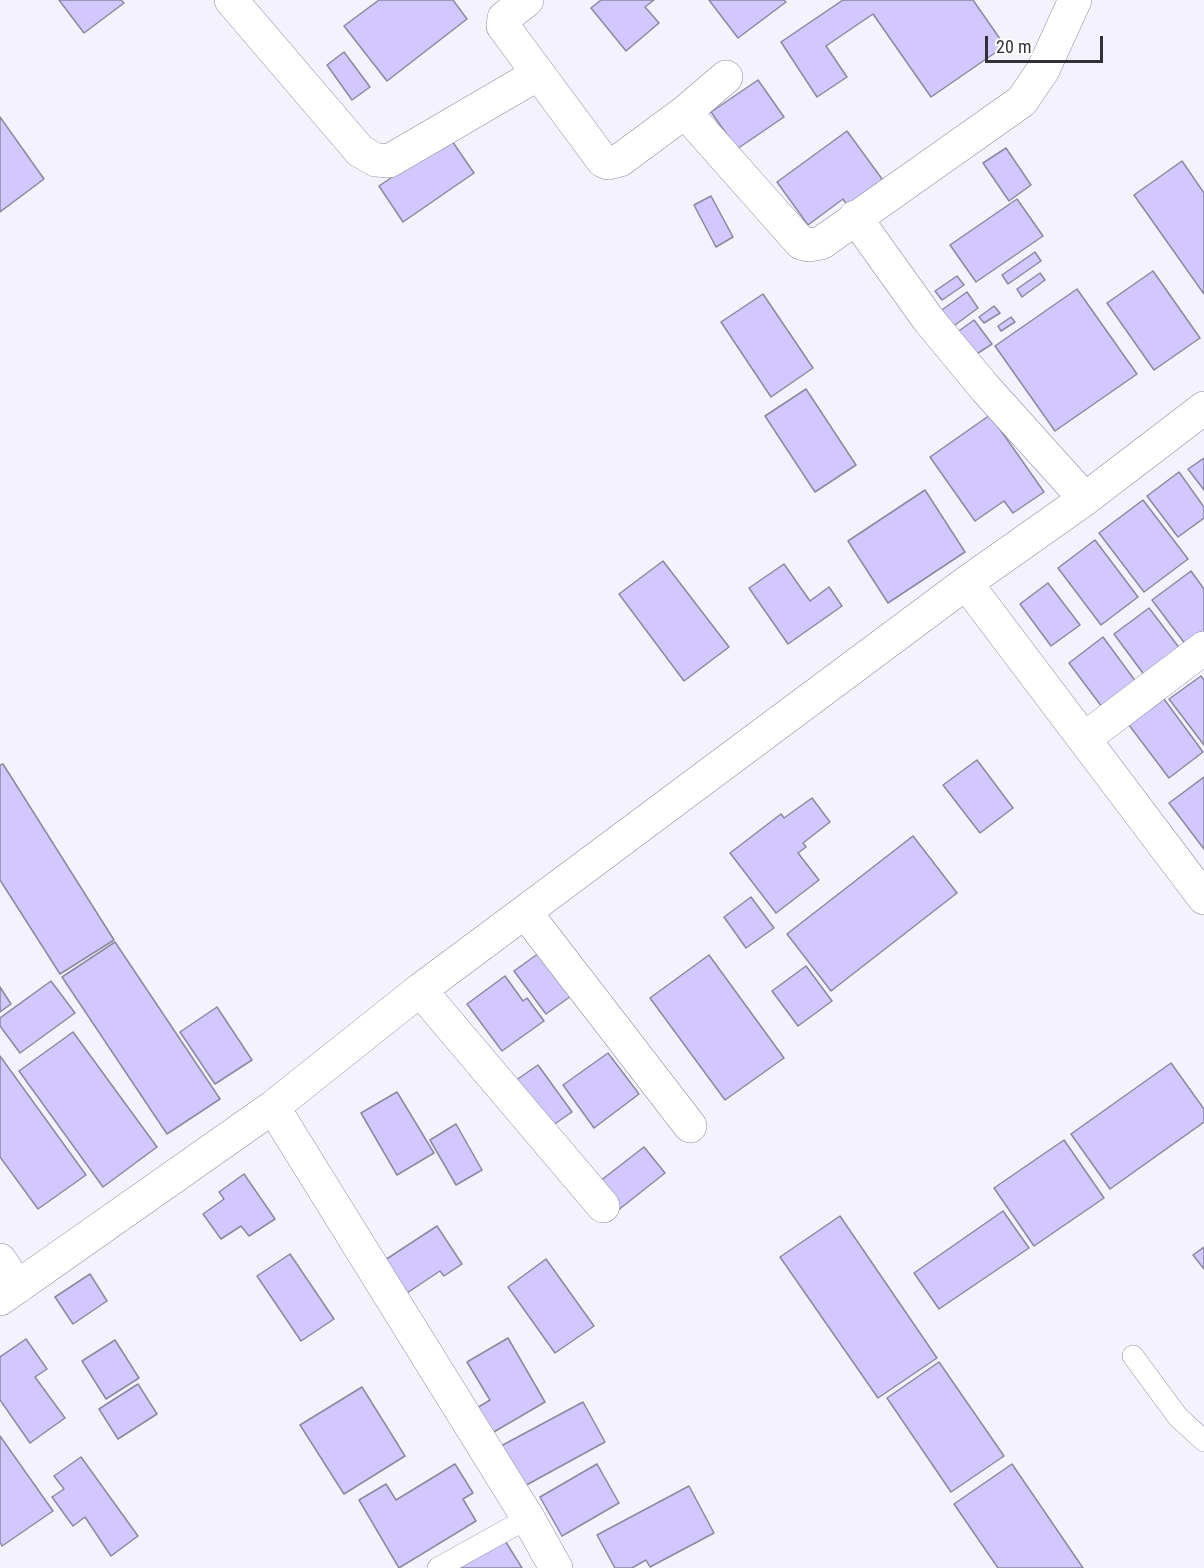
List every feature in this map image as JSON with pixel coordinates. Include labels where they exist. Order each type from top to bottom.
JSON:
[{"type":"street","points":[[231,0],[360,151],[376,160],[389,161],[538,74]]},
{"type":"street","points":[[527,0],[504,18],[502,26],[603,160],[608,163],[620,160],[685,112],[726,77]]},
{"type":"street","points":[[685,112],[801,243],[809,245],[821,243],[1022,100],[1043,70],[1075,0]]},
{"type":"street","points":[[855,218],[928,319],[1085,499]]},
{"type":"street","points":[[0,1260],[9,1293],[273,1107],[420,990],[966,582],[1085,499],[1204,408]]},
{"type":"street","points":[[966,582],[1084,739],[1198,877]]},
{"type":"street","points":[[1084,739],[1204,648]]},
{"type":"street","points":[[525,912],[690,1126]]},
{"type":"street","points":[[420,990],[603,1206]]},
{"type":"street","points":[[273,1107],[528,1518],[556,1568]]},
{"type":"lane","points":[[1133,1356],[1178,1417],[1204,1441]]},
{"type":"lane","points":[[438,1568],[528,1518]]},
{"type":"building","points":[[59,0],[121,0],[124,3],[84,33]]},
{"type":"building","points":[[379,0],[453,0],[467,19],[387,81],[344,26]]},
{"type":"building","points":[[601,0],[654,0],[645,7],[659,23],[626,51],[591,8]]},
{"type":"building","points":[[709,0],[784,0],[786,2],[738,38]]},
{"type":"building","points":[[843,0],[973,0],[1005,46],[931,97],[873,14],[826,46],[847,77],[817,97],[781,42]]},
{"type":"building","points":[[344,52],[370,87],[352,100],[327,65]]},
{"type":"building","points":[[758,80],[784,117],[737,149],[711,112]]},
{"type":"building","points":[[0,117],[44,179],[0,212]]},
{"type":"building","points":[[847,131],[885,183],[850,209],[843,199],[808,225],[777,182]]},
{"type":"building","points":[[450,138],[474,173],[403,222],[379,186]]},
{"type":"building","points":[[1006,148],[1031,185],[1009,201],[983,163]]},
{"type":"building","points":[[1182,161],[1204,193],[1204,294],[1134,195]]},
{"type":"building","points":[[711,196],[733,237],[716,247],[694,205]]},
{"type":"building","points":[[1017,199],[1043,236],[976,282],[950,245]]},
{"type":"building","points":[[1035,252],[1041,261],[1008,284],[1002,275]]},
{"type":"building","points":[[1153,271],[1200,338],[1154,370],[1107,303]]},
{"type":"building","points":[[1040,273],[1045,280],[1022,297],[1017,289]]},
{"type":"building","points":[[957,276],[964,285],[942,300],[935,291]]},
{"type":"building","points":[[1077,289],[1137,374],[1055,431],[995,346]]},
{"type":"building","points":[[967,292],[978,308],[951,328],[939,312]]},
{"type":"building","points":[[763,294],[813,368],[771,397],[721,322]]},
{"type":"building","points":[[994,306],[1000,313],[984,323],[979,317]]},
{"type":"building","points":[[1011,317],[1015,322],[1001,331],[998,326]]},
{"type":"building","points":[[974,320],[992,344],[972,357],[956,333]]},
{"type":"building","points":[[806,389],[856,465],[815,492],[765,416]]},
{"type":"building","points":[[990,415],[1044,492],[1013,513],[1004,501],[975,521],[930,457]]},
{"type":"building","points":[[1204,458],[1204,490],[1188,469]]},
{"type":"building","points":[[1179,472],[1204,507],[1204,518],[1178,537],[1147,496]]},
{"type":"building","points":[[925,490],[965,552],[888,603],[848,541]]},
{"type":"building","points":[[1143,500],[1188,559],[1144,592],[1099,533]]},
{"type":"building","points":[[1095,540],[1138,597],[1101,625],[1058,568]]},
{"type":"building","points":[[663,561],[729,647],[684,681],[619,594]]},
{"type":"building","points":[[784,564],[810,601],[829,587],[842,606],[788,644],[749,588]]},
{"type":"building","points":[[1191,571],[1204,589],[1204,638],[1189,649],[1152,600]]},
{"type":"building","points":[[1048,583],[1080,625],[1051,646],[1020,604]]},
{"type":"building","points":[[1149,608],[1184,654],[1148,680],[1114,634]]},
{"type":"building","points":[[1103,637],[1139,686],[1105,711],[1069,663]]},
{"type":"building","points":[[1201,676],[1204,680],[1204,745],[1169,699]]},
{"type":"building","points":[[1164,699],[1203,752],[1169,778],[1129,725]]},
{"type":"building","points":[[977,760],[1013,808],[980,833],[943,785]]},
{"type":"building","points":[[3,764],[114,940],[60,974],[0,880],[0,765]]},
{"type":"building","points":[[1204,777],[1204,849],[1169,803]]},
{"type":"building","points":[[812,798],[830,822],[803,843],[806,847],[798,853],[819,880],[776,913],[730,853],[781,814],[784,818]]},
{"type":"building","points":[[913,836],[957,893],[831,991],[787,934]]},
{"type":"building","points":[[751,897],[774,928],[746,948],[724,917]]},
{"type":"building","points":[[115,942],[220,1099],[167,1134],[62,977]]},
{"type":"building","points":[[546,948],[578,991],[546,1014],[514,971]]},
{"type":"building","points":[[709,955],[784,1058],[725,1100],[650,998]]},
{"type":"building","points":[[806,966],[832,1001],[798,1026],[772,991]]},
{"type":"building","points":[[505,976],[523,1001],[527,998],[544,1021],[502,1051],[467,1004]]},
{"type":"building","points":[[51,981],[75,1013],[20,1053],[0,1026],[0,1018]]},
{"type":"building","points":[[0,987],[11,1004],[0,1012]]},
{"type":"building","points":[[217,1007],[252,1060],[215,1084],[180,1032]]},
{"type":"building","points":[[73,1032],[157,1147],[103,1187],[19,1071]]},
{"type":"building","points":[[608,1053],[639,1094],[594,1128],[563,1085]]},
{"type":"building","points":[[0,1056],[86,1175],[38,1209],[0,1157]]},
{"type":"building","points":[[1171,1063],[1204,1109],[1204,1122],[1110,1189],[1071,1134]]},
{"type":"building","points":[[538,1065],[572,1112],[543,1132],[509,1085]]},
{"type":"building","points":[[397,1092],[434,1153],[397,1175],[361,1113]]},
{"type":"building","points":[[456,1124],[482,1170],[456,1185],[430,1140]]},
{"type":"building","points":[[1064,1140],[1104,1198],[1034,1246],[994,1188]]},
{"type":"building","points":[[644,1147],[665,1173],[612,1215],[591,1188]]},
{"type":"building","points":[[244,1174],[275,1219],[249,1236],[241,1226],[221,1239],[203,1214],[224,1199],[219,1192]]},
{"type":"building","points":[[1003,1211],[1029,1248],[939,1309],[914,1273]]},
{"type":"building","points":[[840,1216],[937,1358],[878,1398],[780,1257]]},
{"type":"building","points":[[437,1226],[462,1264],[444,1276],[440,1271],[404,1295],[382,1262]]},
{"type":"building","points":[[1204,1247],[1204,1269],[1193,1255]]},
{"type":"building","points":[[290,1254],[334,1319],[301,1341],[257,1276]]},
{"type":"building","points":[[546,1259],[594,1326],[555,1353],[508,1287]]},
{"type":"building","points":[[90,1274],[107,1301],[73,1324],[55,1297]]},
{"type":"building","points":[[508,1338],[545,1402],[487,1436],[472,1411],[490,1400],[467,1362]]},
{"type":"building","points":[[26,1339],[47,1369],[35,1377],[65,1418],[30,1443],[0,1400],[0,1357]]},
{"type":"building","points":[[115,1340],[139,1378],[106,1399],[82,1361]]},
{"type":"building","points":[[939,1362],[1004,1456],[951,1492],[887,1398]]},
{"type":"building","points":[[138,1384],[157,1414],[118,1439],[99,1409]]},
{"type":"building","points":[[362,1387],[405,1456],[344,1494],[300,1425]]},
{"type":"building","points":[[583,1402],[605,1442],[521,1488],[499,1447]]},
{"type":"building","points":[[0,1436],[53,1511],[2,1546],[0,1542]]},
{"type":"building","points":[[81,1457],[138,1536],[111,1556],[85,1517],[73,1526],[52,1497],[64,1489],[54,1476]]},
{"type":"building","points":[[455,1464],[473,1493],[463,1499],[476,1521],[399,1568],[359,1500],[386,1484],[396,1500]]},
{"type":"building","points":[[597,1464],[619,1503],[562,1536],[540,1497]]},
{"type":"building","points":[[1012,1464],[1083,1568],[998,1568],[954,1504]]},
{"type":"building","points":[[689,1486],[714,1533],[650,1567],[646,1560],[632,1568],[615,1568],[597,1535]]},
{"type":"building","points":[[504,1539],[522,1568],[458,1568]]}]
